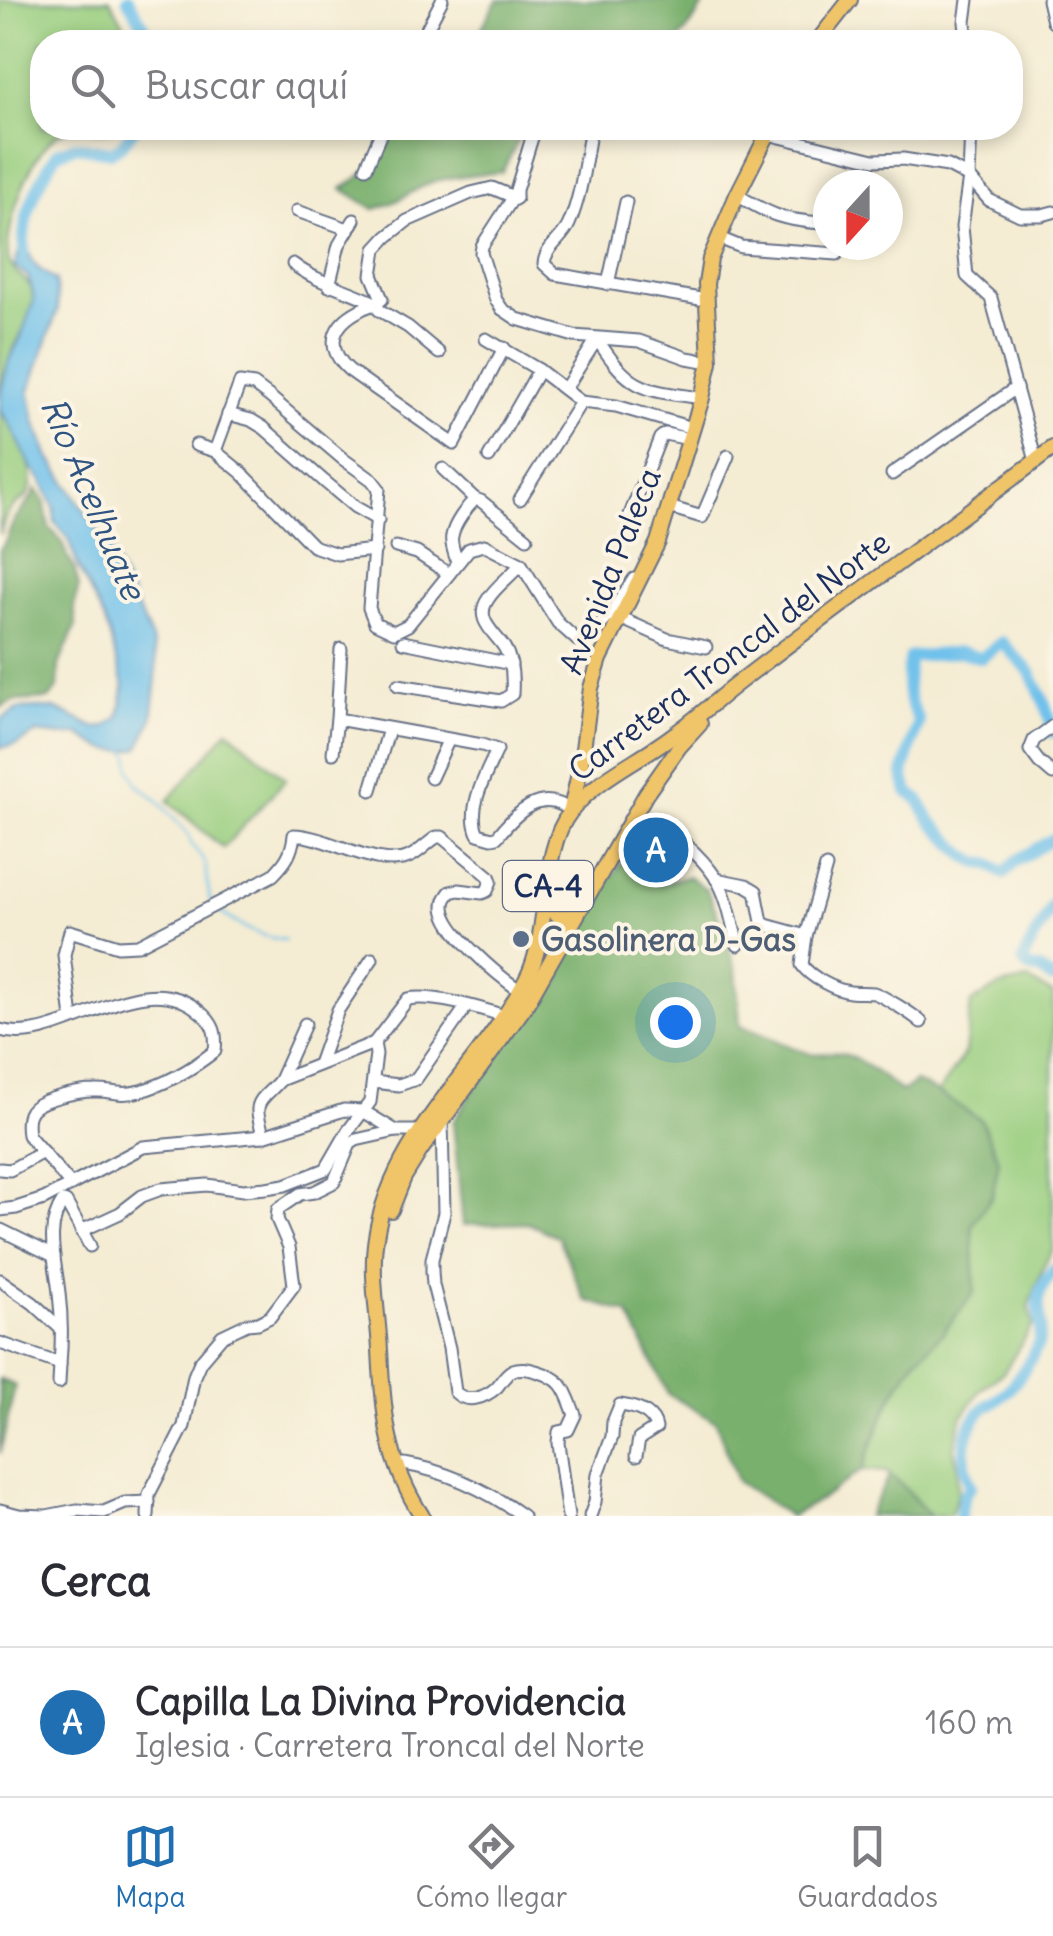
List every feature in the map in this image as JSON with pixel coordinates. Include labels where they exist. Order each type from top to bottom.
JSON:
[{"type":"main road","points":[[827,30],[850,0]]},
{"type":"main road","name":"Avenida Paleca","points":[[570,811],[600,659],[658,542],[702,398],[710,362],[706,300],[710,258],[764,140]]},
{"type":"main road","name":"Carretera Troncal del Norte","points":[[422,1516],[402,1480],[386,1429],[375,1241],[385,1197],[401,1162],[527,979],[536,953],[559,831],[570,811],[596,785],[671,738],[738,683],[1053,448]]},
{"type":"main road","name":"Carretera Troncal del Norte","points":[[432,1516],[404,1464],[393,1426],[389,1388],[384,1246],[390,1210],[410,1165],[530,1000],[659,772],[707,718],[1053,460]]},
{"type":"main road","points":[[582,759],[584,779],[596,785]]},
{"type":"main road","points":[[601,871],[647,781],[647,772],[641,765],[625,766]]},
{"type":"main road","points":[[548,884],[554,912],[560,918],[570,915],[593,887]]},
{"type":"street","points":[[426,30],[442,0]]},
{"type":"street","points":[[966,30],[968,0]]},
{"type":"street","points":[[1048,0],[1053,22]]},
{"type":"street","points":[[366,168],[378,140]]},
{"type":"street","points":[[516,198],[531,140]]},
{"type":"street","points":[[589,140],[568,226],[544,264],[554,274],[706,300]]},
{"type":"street","points":[[802,140],[874,160],[948,166],[969,177],[989,200],[1020,215],[1053,212]]},
{"type":"street","points":[[971,140],[962,227],[967,276],[991,298],[1036,461]]},
{"type":"street","points":[[504,348],[456,443],[452,443],[349,370],[338,360],[333,348],[334,338],[349,317],[382,299],[372,275],[376,249],[387,236],[407,221],[471,193],[492,188],[516,198]]},
{"type":"street","points":[[737,195],[773,216],[813,223]]},
{"type":"street","points":[[516,198],[482,246],[483,262],[502,308],[517,319],[574,336],[639,342],[710,362]]},
{"type":"street","points":[[608,284],[626,202]]},
{"type":"street","points":[[297,212],[351,224],[340,245],[329,286]]},
{"type":"street","points":[[719,238],[741,247],[813,252]]},
{"type":"street","points":[[293,264],[329,286],[377,304],[379,310],[408,327],[439,353]]},
{"type":"street","points":[[565,389],[598,338]]},
{"type":"street","points":[[598,338],[620,372],[633,382],[655,392],[702,398]]},
{"type":"street","points":[[486,339],[539,370],[581,402],[616,406],[691,434]]},
{"type":"street","points":[[489,457],[539,370]]},
{"type":"street","points":[[216,451],[240,384],[254,385],[372,480],[380,489],[370,608],[376,623],[394,632],[408,625],[469,549],[484,544],[522,564],[558,624],[577,640],[586,638],[601,624],[658,542]]},
{"type":"street","points":[[892,474],[1016,388]]},
{"type":"street","points":[[520,500],[581,402]]},
{"type":"street","points":[[228,414],[264,428],[355,507],[378,520]]},
{"type":"street","points":[[628,520],[660,438],[665,434],[691,434]]},
{"type":"street","points":[[196,444],[216,451],[242,473],[314,546],[337,554],[375,550]]},
{"type":"street","points":[[669,506],[702,517],[728,456]]},
{"type":"street","points":[[444,469],[475,499],[527,538]]},
{"type":"street","points":[[458,562],[452,535],[475,499]]},
{"type":"street","points":[[396,547],[410,550],[449,574]]},
{"type":"street","points":[[398,685],[501,701],[512,694],[514,677],[510,664],[504,647],[483,621],[484,607],[522,564]]},
{"type":"street","points":[[620,618],[667,639],[706,647]]},
{"type":"street","points":[[403,642],[510,664]]},
{"type":"street","points":[[332,753],[341,649]]},
{"type":"street","points":[[337,719],[497,750],[480,789],[474,826],[478,834],[497,836],[520,809],[540,803],[560,803],[570,811]]},
{"type":"street","points":[[1053,726],[1032,743],[1030,750],[1053,774]]},
{"type":"street","points":[[371,790],[389,729]]},
{"type":"street","points":[[431,778],[448,741]]},
{"type":"street","points":[[613,850],[647,828],[670,832],[682,840],[716,879],[738,945]]},
{"type":"street","points":[[72,1018],[64,955],[70,931],[118,946],[138,945],[272,876],[286,862],[294,835],[308,835],[362,854],[401,860],[430,841],[442,838],[489,876],[490,881],[482,894],[450,892],[444,912],[480,958],[519,990]]},
{"type":"street","points":[[826,867],[806,936],[802,965],[807,972],[841,990],[878,994],[921,1022]]},
{"type":"street","points":[[716,879],[746,884],[756,891],[766,925],[806,936]]},
{"type":"street","points":[[319,1064],[338,1010],[372,959]]},
{"type":"street","points":[[0,1030],[26,1032],[109,1004],[168,996],[182,999],[202,1013],[216,1030],[216,1052],[144,1090],[120,1095],[94,1091],[37,1104],[30,1112],[28,1135],[43,1152],[66,1192],[66,1202],[90,1246]]},
{"type":"street","points":[[280,1080],[374,1043],[408,998],[504,1016]]},
{"type":"street","points":[[372,1082],[399,1085],[416,1079],[466,1007]]},
{"type":"street","points":[[263,1136],[258,1108],[262,1098],[280,1080],[306,1024]]},
{"type":"street","points":[[81,1231],[120,1213],[142,1196],[161,1190],[207,1185],[243,1190],[266,1188],[326,1169],[370,1102],[374,1043]]},
{"type":"street","points":[[0,1210],[66,1192],[143,1147],[263,1136],[344,1110],[363,1111],[396,1131]]},
{"type":"street","points":[[442,1120],[444,1213],[432,1271],[455,1392],[470,1400],[488,1394],[506,1375],[524,1368],[558,1379],[574,1415],[568,1430],[559,1432],[558,1442],[568,1516]]},
{"type":"street","points":[[0,1510],[19,1515],[56,1515],[77,1510],[104,1512],[126,1504],[149,1509],[149,1494],[184,1426],[200,1362],[222,1336],[270,1317],[294,1285],[289,1246],[278,1220],[278,1209],[300,1194],[334,1182],[350,1144],[356,1140],[396,1131],[422,1131]]},
{"type":"street","points":[[0,1169],[10,1170],[43,1152]]},
{"type":"street","points":[[59,1384],[62,1330],[52,1222],[66,1192]]},
{"type":"street","points":[[1,1230],[54,1256]]},
{"type":"street","points":[[0,1280],[62,1330]]},
{"type":"street","points":[[0,1342],[60,1364]]},
{"type":"street","points":[[590,1516],[598,1474],[620,1406],[643,1411],[654,1421],[656,1428],[640,1439],[636,1456]]},
{"type":"street","points":[[404,1464],[427,1468],[494,1495],[523,1516]]},
{"type":"green space","points":[[0,0],[110,0],[127,30],[30,30],[30,140],[51,140],[31,168],[11,224],[9,262],[30,286],[33,300],[8,362],[0,403]]},
{"type":"green space","points":[[497,0],[707,0],[687,30],[481,30]]},
{"type":"green space","points":[[392,140],[518,140],[502,172],[439,180],[374,209],[342,189],[375,166]]},
{"type":"green space","points":[[0,410],[25,452],[32,476],[26,497],[8,513],[0,535]]},
{"type":"green space","points":[[36,489],[44,500],[49,527],[62,542],[74,568],[79,587],[74,604],[76,625],[59,665],[58,687],[49,699],[13,701],[0,708],[0,550]]},
{"type":"green space","points":[[228,730],[286,779],[223,848],[168,801]]},
{"type":"green space","points":[[625,856],[659,884],[689,876],[707,890],[736,970],[740,1026],[808,1053],[847,1055],[902,1092],[916,1082],[938,1093],[981,1120],[999,1160],[992,1196],[972,1225],[975,1291],[942,1334],[913,1363],[881,1421],[862,1470],[790,1516],[737,1481],[716,1422],[668,1394],[628,1313],[585,1300],[558,1237],[528,1223],[463,1225],[453,1122]]},
{"type":"green space","points":[[1028,980],[1053,994],[1053,1249],[1029,1306],[1033,1325],[1004,1372],[981,1389],[962,1417],[954,1450],[958,1494],[951,1514],[930,1516],[886,1472],[862,1470],[896,1390],[913,1363],[942,1334],[974,1291],[972,1225],[992,1196],[981,1120],[938,1093],[965,1053],[971,1003],[1000,986]]},
{"type":"green space","points":[[0,1379],[15,1386],[0,1454]]},
{"type":"green space","points":[[890,1475],[901,1484],[930,1516],[868,1516]]},
{"type":"water","points":[[23,235],[32,261],[56,281],[58,309],[29,391],[35,421],[48,455],[110,550],[152,640],[156,686],[152,720],[139,748],[114,751],[79,734],[37,733],[0,748],[0,720],[18,709],[56,709],[96,728],[105,727],[118,718],[124,685],[105,621],[78,567],[69,539],[55,522],[54,507],[41,479],[0,410],[9,360],[33,303],[28,276],[15,267]]},
{"type":"waterway","name":"Río Acelhuate","points":[[128,0],[146,30]]},
{"type":"waterway","name":"Río Acelhuate","points":[[24,252],[32,200],[57,153],[76,146],[111,152],[126,140]]},
{"type":"waterway","points":[[1053,732],[1030,672],[1002,642],[981,658],[961,652],[910,657],[907,690],[919,721],[903,773],[908,792],[966,856],[1004,874],[1016,861],[1053,839]]},
{"type":"waterway","points":[[125,749],[138,785],[189,835],[205,863],[210,901]]},
{"type":"waterway","points":[[1053,904],[1023,961],[1053,979]]},
{"type":"waterway","points":[[219,911],[249,930],[285,940]]},
{"type":"waterway","points":[[960,1516],[964,1495],[971,1486],[964,1455],[967,1435],[977,1416],[1008,1390],[1032,1357],[1040,1337],[1039,1296],[1053,1270]]},
{"type":"place","name":"Capilla La Divina Providencia","points":[[656,850]]},
{"type":"place","name":"Gasolinera D-Gas","points":[[521,939]]}]
